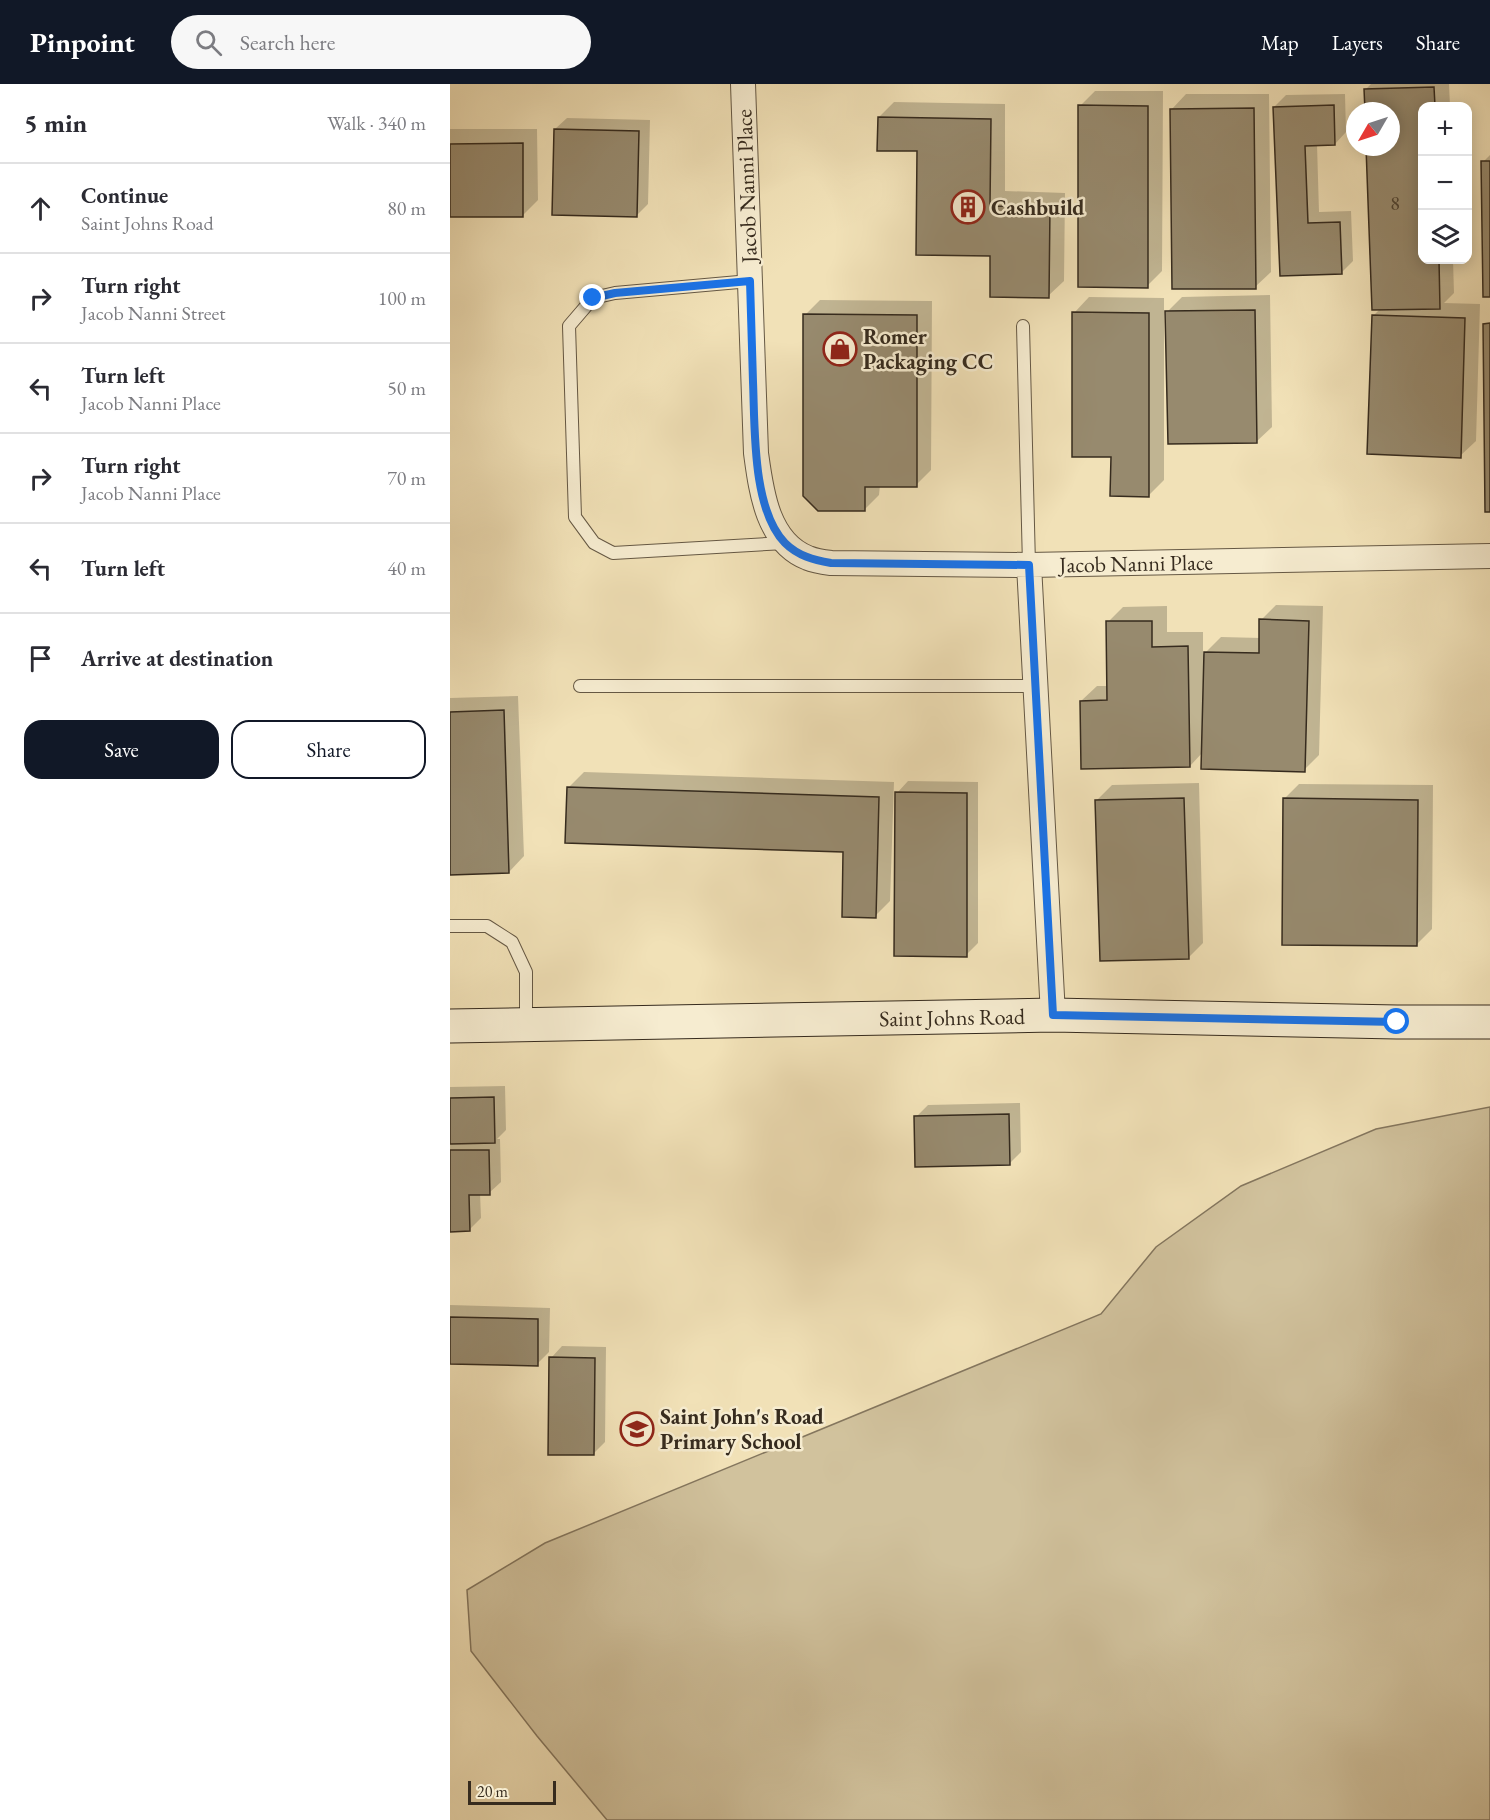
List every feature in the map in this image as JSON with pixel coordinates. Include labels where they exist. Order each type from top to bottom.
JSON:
[{"type":"street","name":"Jacob Nanni Place","points":[[743,84],[756,453],[771,520],[785,543],[807,558],[831,563],[1029,565],[1490,556]]},
{"type":"street","points":[[1029,565],[1053,1015]]},
{"type":"street","name":"Saint Johns Road","points":[[450,1026],[1053,1015],[1490,1022]]},
{"type":"lane","points":[[750,281],[615,293],[593,298],[569,326],[575,518],[594,543],[613,553],[785,543]]},
{"type":"lane","points":[[1023,326],[1029,565]]},
{"type":"lane","points":[[580,686],[1035,686]]},
{"type":"lane","points":[[450,926],[487,926],[512,942],[526,972],[526,1025]]},
{"type":"shaded area","points":[[1490,1107],[1490,1820],[607,1820],[537,1736],[471,1651],[467,1590],[545,1543],[1101,1314],[1156,1247],[1241,1186],[1376,1129]]},
{"type":"building","points":[[1434,87],[1435,102],[1418,102],[1418,264],[1439,264],[1440,309],[1372,310],[1366,156],[1400,156],[1400,102],[1365,102],[1364,89]]},
{"type":"building","points":[[1078,105],[1148,106],[1148,288],[1078,287]]},
{"type":"building","points":[[1334,105],[1335,145],[1305,146],[1308,223],[1340,222],[1342,274],[1280,276],[1273,107]]},
{"type":"building","points":[[1254,108],[1256,289],[1172,289],[1170,109]]},
{"type":"building","name":"Cashbuild","points":[[878,117],[991,119],[990,206],[1050,207],[1049,298],[990,297],[990,256],[916,255],[917,151],[877,151]]},
{"type":"building","points":[[554,129],[639,131],[637,217],[552,215]]},
{"type":"building","points":[[523,143],[523,217],[450,217],[450,144]]},
{"type":"building","points":[[1481,161],[1490,161],[1490,297],[1483,297]]},
{"type":"building","points":[[1255,310],[1257,443],[1168,444],[1165,311]]},
{"type":"building","points":[[1072,312],[1149,313],[1149,497],[1110,496],[1111,457],[1072,457]]},
{"type":"building","points":[[803,314],[917,315],[917,487],[865,487],[865,511],[818,511],[803,496]]},
{"type":"building","points":[[1372,315],[1465,318],[1461,458],[1367,454]]},
{"type":"building","points":[[1490,323],[1490,512],[1485,512],[1483,324]]},
{"type":"building","points":[[1259,619],[1309,621],[1305,772],[1201,769],[1204,652],[1259,653]]},
{"type":"building","points":[[1106,621],[1152,621],[1152,647],[1188,646],[1190,767],[1081,769],[1080,701],[1107,700]]},
{"type":"building","points":[[504,710],[509,873],[450,875],[450,712]]},
{"type":"building","points":[[567,787],[879,797],[876,918],[842,917],[843,852],[565,843]]},
{"type":"building","points":[[895,792],[967,793],[967,957],[894,956]]},
{"type":"building","points":[[1184,798],[1189,959],[1100,961],[1095,800]]},
{"type":"building","points":[[1283,798],[1418,800],[1417,946],[1282,945]]},
{"type":"building","points":[[494,1097],[495,1143],[450,1144],[450,1098]]},
{"type":"building","points":[[1009,1114],[1010,1165],[915,1167],[914,1116]]},
{"type":"building","points":[[450,1150],[489,1150],[490,1195],[469,1195],[470,1231],[450,1232]]},
{"type":"building","points":[[450,1317],[538,1319],[538,1366],[450,1364]]},
{"type":"building","points":[[549,1357],[595,1358],[594,1455],[548,1455]]},
{"type":"place","name":"Cashbuild","points":[[968,207]]},
{"type":"place","name":"Romer Packaging CC","points":[[840,349]]},
{"type":"place","name":"Saint John's Road Primary School","points":[[637,1429]]},
{"type":"route","points":[[593,298],[615,293],[750,281],[756,453],[762,492],[771,520],[785,543],[807,558],[831,563],[1029,565],[1053,1015],[1397,1022]]}]
